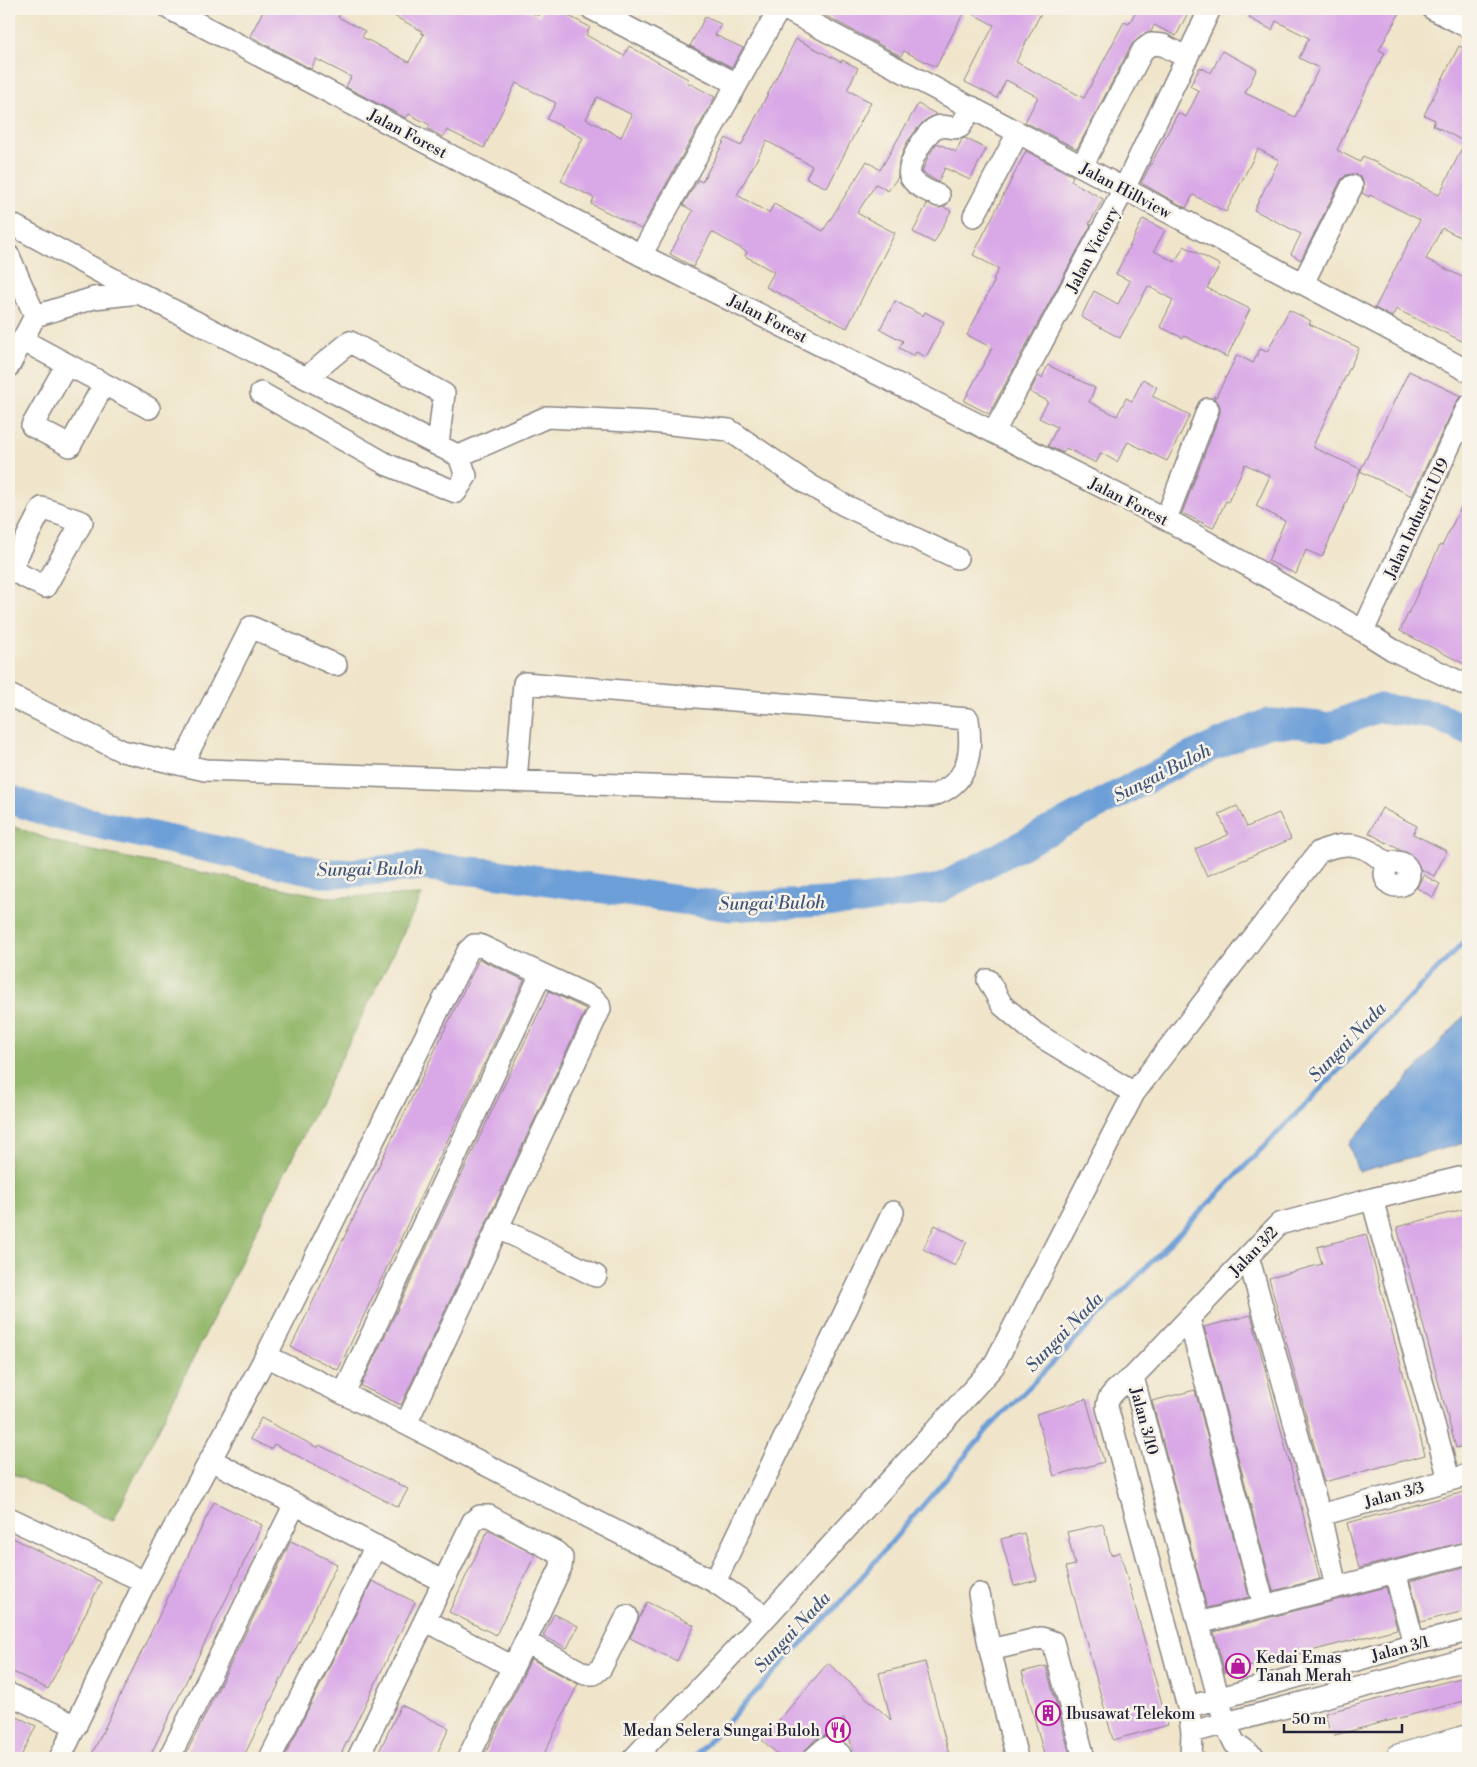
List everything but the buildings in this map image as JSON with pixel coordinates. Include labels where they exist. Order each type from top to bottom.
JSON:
[{"type":"highway","points":[[1400,1758],[1468,1739]]},
{"type":"street","name":"Jalan Forest","points":[[170,9],[642,255],[1166,519],[1393,650],[1468,686]]},
{"type":"street","points":[[592,9],[737,84]]},
{"type":"street","points":[[642,255],[779,9]]},
{"type":"street","name":"Jalan Hillview","points":[[785,9],[1468,371]]},
{"type":"street","name":"Jalan Victory","points":[[994,432],[1124,188],[1210,9]]},
{"type":"street","points":[[1433,9],[1468,27]]},
{"type":"street","points":[[1082,166],[1143,50],[1151,44],[1163,45],[1187,58]]},
{"type":"street","points":[[938,196],[914,182],[910,175],[910,163],[925,138],[934,129],[943,126],[960,127],[972,107]]},
{"type":"street","points":[[974,216],[1018,133]]},
{"type":"street","points":[[1303,284],[1352,186]]},
{"type":"street","points":[[9,222],[139,293],[459,456],[466,476],[456,492],[388,465],[261,393]]},
{"type":"street","points":[[9,256],[35,316]]},
{"type":"street","points":[[9,366],[35,316],[94,298],[139,293]]},
{"type":"street","points":[[22,340],[149,408]]},
{"type":"street","points":[[306,378],[350,342],[444,394],[438,446]]},
{"type":"street","points":[[67,364],[32,426],[70,446],[104,384]]},
{"type":"street","name":"Jalan Industri U19","points":[[1363,631],[1468,406]]},
{"type":"street","points":[[1166,519],[1208,409]]},
{"type":"street","points":[[459,456],[547,417],[651,422],[729,430],[808,484],[844,505],[957,558]]},
{"type":"street","points":[[182,765],[251,627],[336,665]]},
{"type":"street","points":[[9,695],[122,751],[204,770],[931,796],[947,789],[956,783],[960,777],[967,764],[970,732],[968,719],[524,683],[516,781]]},
{"type":"street","points":[[634,1758],[766,1618],[993,1367],[1134,1093],[1319,852],[1328,848],[1360,845],[1376,854],[1388,866]]},
{"type":"street","points":[[60,1758],[145,1582],[266,1356],[468,951],[474,945],[483,946],[597,1000],[600,1009],[406,1424]]},
{"type":"street","points":[[344,1394],[541,974]]},
{"type":"street","points":[[988,980],[1002,1005],[1035,1033],[1134,1093]]},
{"type":"street","name":"Jalan 3/2","points":[[1133,1377],[1279,1224],[1468,1176]]},
{"type":"street","points":[[1372,1199],[1459,1477]]},
{"type":"street","points":[[715,1582],[893,1212]]},
{"type":"street","points":[[499,1228],[596,1276]]},
{"type":"street","points":[[1248,1256],[1320,1515],[1336,1588]]},
{"type":"street","points":[[1189,1318],[1264,1606]]},
{"type":"street","points":[[266,1356],[406,1424],[715,1582],[766,1618]]},
{"type":"street","name":"Jalan 3/10","points":[[1191,1758],[1192,1732],[1188,1708],[1107,1408],[1107,1400],[1112,1394],[1133,1377],[1220,1698],[1225,1723],[1235,1744],[1255,1758]]},
{"type":"street","points":[[212,1460],[444,1582]]},
{"type":"street","name":"Jalan 3/3","points":[[1320,1515],[1459,1477]]},
{"type":"street","points":[[170,1758],[294,1504]]},
{"type":"street","points":[[358,1758],[473,1521],[480,1516],[489,1516],[556,1552],[562,1558],[561,1567],[526,1642],[468,1758]]},
{"type":"street","points":[[9,1518],[145,1582]]},
{"type":"street","points":[[270,1758],[376,1546]]},
{"type":"street","points":[[1199,1623],[1468,1553]]},
{"type":"street","points":[[1395,1572],[1414,1644]]},
{"type":"street","points":[[979,1594],[990,1650],[1017,1758]]},
{"type":"street","points":[[526,1642],[585,1674],[594,1674],[600,1668],[627,1616]]},
{"type":"street","points":[[425,1620],[513,1667]]},
{"type":"street","name":"Jalan 3/1","points":[[1188,1708],[1414,1644],[1468,1631]]},
{"type":"street","points":[[990,1650],[1041,1638],[1053,1642],[1084,1758]]},
{"type":"street","name":"Jalan 3/1","points":[[1192,1732],[1468,1659]]},
{"type":"street","points":[[9,1694],[76,1726]]},
{"type":"street","points":[[814,1758],[824,1749],[830,1747],[840,1754],[841,1758]]},
{"type":"green space","points":[[9,825],[68,846],[327,897],[422,895],[113,1521],[9,1472]]},
{"type":"water","points":[[1468,1015],[1468,1142],[1358,1172],[1349,1144],[1463,1017]]},
{"type":"waterway","name":"Sungai Buloh","points":[[9,799],[56,815],[323,873],[351,873],[420,866],[492,873],[730,907],[862,900],[940,888],[1191,756],[1267,723],[1329,727],[1378,708],[1435,715],[1468,731]]},
{"type":"waterway","name":"Sungai Nada","points":[[693,1758],[836,1607],[989,1428],[1468,938]]},
{"type":"place","name":"Kedai Emas Tanah Merah","points":[[1238,1666]]},
{"type":"place","name":"Ibusawat Telekom","points":[[1048,1713]]},
{"type":"place","name":"Medan Selera Sungai Buloh","points":[[838,1730]]}]
